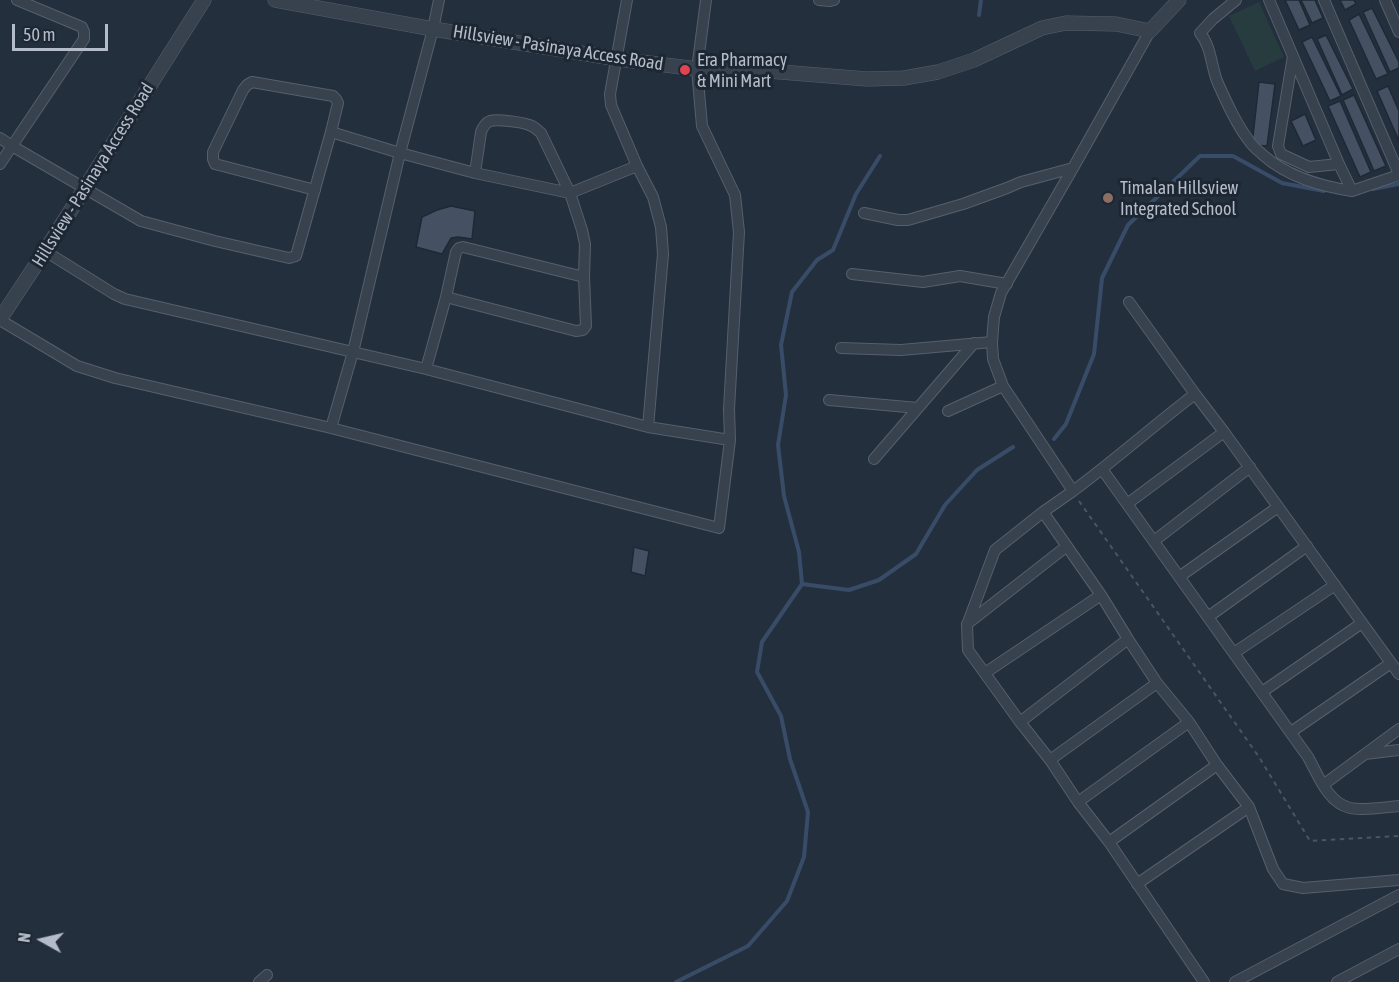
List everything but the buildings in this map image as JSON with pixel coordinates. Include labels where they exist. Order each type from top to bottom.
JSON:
[{"type":"street","points":[[0,164],[84,39],[82,27],[17,0]]},
{"type":"street","name":"Hillsview - Pasinaya Access Road","points":[[0,320],[204,0]]},
{"type":"street","name":"Hillsview - Pasinaya Access Road","points":[[275,0],[618,59],[697,69],[743,69],[867,79],[903,78],[938,72],[974,60],[1042,28],[1058,25],[1101,23],[1150,31]]},
{"type":"street","points":[[331,428],[353,352],[400,153],[440,0]]},
{"type":"street","points":[[627,0],[610,94],[611,105],[653,197],[661,227],[663,254],[648,427]]},
{"type":"street","points":[[0,320],[77,366],[115,378],[331,428],[719,528],[730,440],[729,409],[739,232],[735,195],[702,126],[697,69],[706,0]]},
{"type":"street","points":[[819,0],[834,0]]},
{"type":"street","points":[[1073,491],[1003,386],[993,359],[992,328],[996,305],[1150,31],[1179,0]]},
{"type":"street","points":[[1236,0],[1200,33],[1207,46],[1221,90],[1250,144],[1291,174],[1333,188],[1352,191],[1399,175],[1324,0]]},
{"type":"street","points":[[1269,0],[1352,191]]},
{"type":"street","points":[[1385,0],[1399,32]]},
{"type":"street","points":[[1293,56],[1279,150],[1281,154],[1308,167],[1339,164]]},
{"type":"street","points":[[0,138],[147,223],[289,258],[296,256],[315,190],[331,132],[338,103],[333,96],[252,82],[243,90],[213,152],[213,159],[216,164],[315,190]]},
{"type":"street","points":[[446,297],[576,331],[583,330],[586,326],[585,244],[582,230],[570,193],[541,134],[528,124],[489,121],[483,125],[481,132],[475,173]]},
{"type":"street","points":[[331,132],[475,173],[570,193],[637,166]]},
{"type":"street","points":[[864,213],[908,220],[963,204],[1021,182],[1073,168]]},
{"type":"street","points":[[426,369],[456,252],[459,248],[463,247],[584,277]]},
{"type":"street","points":[[45,251],[119,297],[426,369],[648,427],[730,440]]},
{"type":"street","points":[[852,274],[923,282],[960,276],[1007,284]]},
{"type":"street","points":[[1129,302],[1399,674]]},
{"type":"street","points":[[841,348],[901,350],[992,342]]},
{"type":"street","points":[[874,459],[974,343]]},
{"type":"street","points":[[948,411],[1003,386]]},
{"type":"street","points":[[1195,394],[1102,469],[995,550],[967,625],[968,650],[1050,760],[1204,982]]},
{"type":"street","points":[[830,400],[918,408]]},
{"type":"street","points":[[1127,504],[1224,432]]},
{"type":"street","points":[[1154,541],[1250,467]]},
{"type":"street","points":[[1102,469],[1291,732],[1323,785],[1336,801],[1350,808],[1399,806]]},
{"type":"street","points":[[1179,577],[1278,507]]},
{"type":"street","points":[[1043,512],[1101,595],[1157,683],[1189,722],[1217,765],[1249,807],[1273,869],[1283,884],[1303,888],[1399,880]]},
{"type":"street","points":[[967,625],[1067,546]]},
{"type":"street","points":[[1208,617],[1307,546]]},
{"type":"street","points":[[1234,653],[1335,585]]},
{"type":"street","points":[[985,673],[1101,595]]},
{"type":"street","points":[[1262,692],[1362,623]]},
{"type":"street","points":[[1020,722],[1128,639]]},
{"type":"street","points":[[1291,732],[1391,663]]},
{"type":"street","points":[[1050,760],[1157,683]]},
{"type":"street","points":[[1078,802],[1189,722]]},
{"type":"street","points":[[1323,785],[1399,729]]},
{"type":"street","points":[[1365,754],[1399,750]]},
{"type":"street","points":[[1108,842],[1217,765]]},
{"type":"street","points":[[1137,884],[1249,807]]},
{"type":"street","points":[[1235,982],[1399,895]]},
{"type":"street","points":[[1337,982],[1399,949]]},
{"type":"path","points":[[1073,491],[1259,757],[1310,841],[1399,836]]},
{"type":"green space","points":[[1259,2],[1284,57],[1255,71],[1229,16]]},
{"type":"waterway","points":[[979,15],[981,0]]},
{"type":"waterway","points":[[676,982],[748,946],[787,901],[804,857],[808,812],[790,759],[781,716],[757,672],[762,642],[802,584],[799,552],[784,496],[778,445],[786,395],[781,345],[792,292],[817,260],[833,250],[856,194],[880,156]]},
{"type":"waterway","points":[[1054,439],[1066,424],[1094,354],[1102,278],[1128,225],[1200,156],[1233,156],[1282,183],[1324,191]]},
{"type":"waterway","points":[[1373,189],[1399,184]]},
{"type":"waterway","points":[[802,584],[849,590],[879,580],[916,554],[945,505],[977,470],[1013,447]]},
{"type":"place","name":"Era Pharmacy & Mini Mart","points":[[685,70]]},
{"type":"place","name":"Timalan Hillsview Integrated School","points":[[1108,198]]}]
